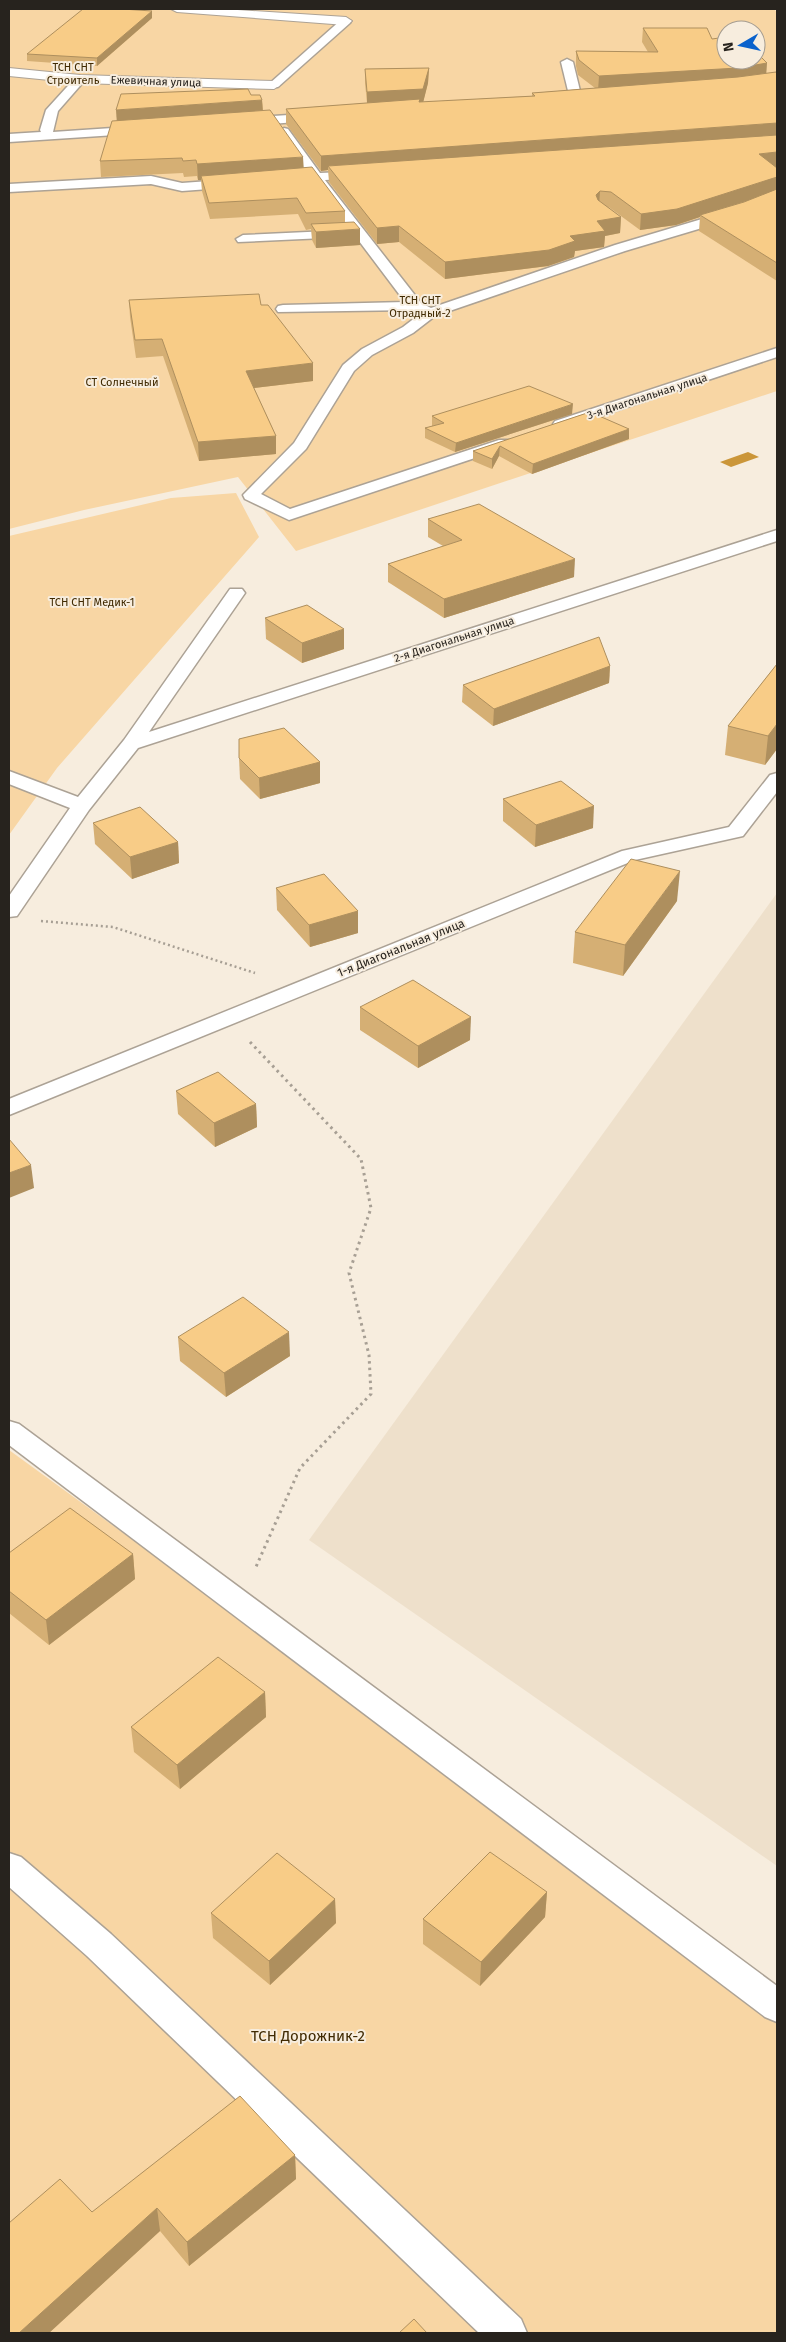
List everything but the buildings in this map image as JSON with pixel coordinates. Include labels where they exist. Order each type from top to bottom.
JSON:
[{"type":"street","points":[[177,9],[346,21]]},
{"type":"street","name":"Ежевичная улица","points":[[9,72],[80,78],[274,85]]},
{"type":"lane","points":[[274,85],[346,21]]},
{"type":"lane","points":[[566,62],[576,99]]},
{"type":"lane","points":[[49,136],[46,130],[52,110],[80,78]]},
{"type":"lane","points":[[236,123],[332,116]]},
{"type":"lane","points":[[276,120],[341,212],[359,232],[416,306],[430,313]]},
{"type":"lane","points":[[9,138],[157,129]]},
{"type":"lane","points":[[268,181],[375,173]]},
{"type":"lane","points":[[9,188],[151,180],[182,187],[249,182]]},
{"type":"lane","points":[[524,437],[290,515],[251,494],[300,446],[348,368],[367,352],[408,330],[430,313],[642,242],[737,213],[777,198]]},
{"type":"lane","points":[[627,230],[642,242]]},
{"type":"lane","points":[[243,239],[359,232]]},
{"type":"lane","points":[[283,309],[416,306]]},
{"type":"lane","name":"3-я Диагональная улица","points":[[543,430],[777,352]]},
{"type":"lane","name":"2-я Диагональная улица","points":[[131,744],[777,535]]},
{"type":"lane","points":[[9,911],[82,806],[131,744],[236,593]]},
{"type":"lane","points":[[9,776],[82,806]]},
{"type":"lane","name":"1-я Диагональная улица","points":[[9,1108],[629,855],[736,832],[777,779]]},
{"type":"lane","points":[[9,1431],[777,2006]]},
{"type":"lane","points":[[9,1867],[99,1945],[507,2333]]},
{"type":"path","points":[[37,921],[111,927],[163,942],[229,967],[306,986]]},
{"type":"path","points":[[227,1018],[362,1159],[371,1208],[349,1273],[369,1355],[371,1394],[300,1468],[240,1604]]},
{"type":"shaded area","points":[[748,452],[759,457],[731,467],[720,462]]},
{"type":"shaded area","points":[[777,893],[777,1866],[309,1540]]},
{"type":"green space","points":[[9,9],[774,9],[777,12],[777,391],[296,551],[238,477],[84,510],[9,529]]},
{"type":"green space","name":"ТСН СНТ Медик-1","points":[[236,493],[259,537],[57,768],[9,835],[9,536],[171,498]]},
{"type":"green space","name":"ТСН Дорожник-2","points":[[9,1450],[777,2008],[777,2333],[9,2333]]},
{"type":"park label","name":"ТСН СНТ Строитель","points":[[73,73]]},
{"type":"park label","name":"ТСН СНТ Отрадный-2","points":[[420,306]]},
{"type":"park label","name":"СТ Солнечный","points":[[122,382]]}]
